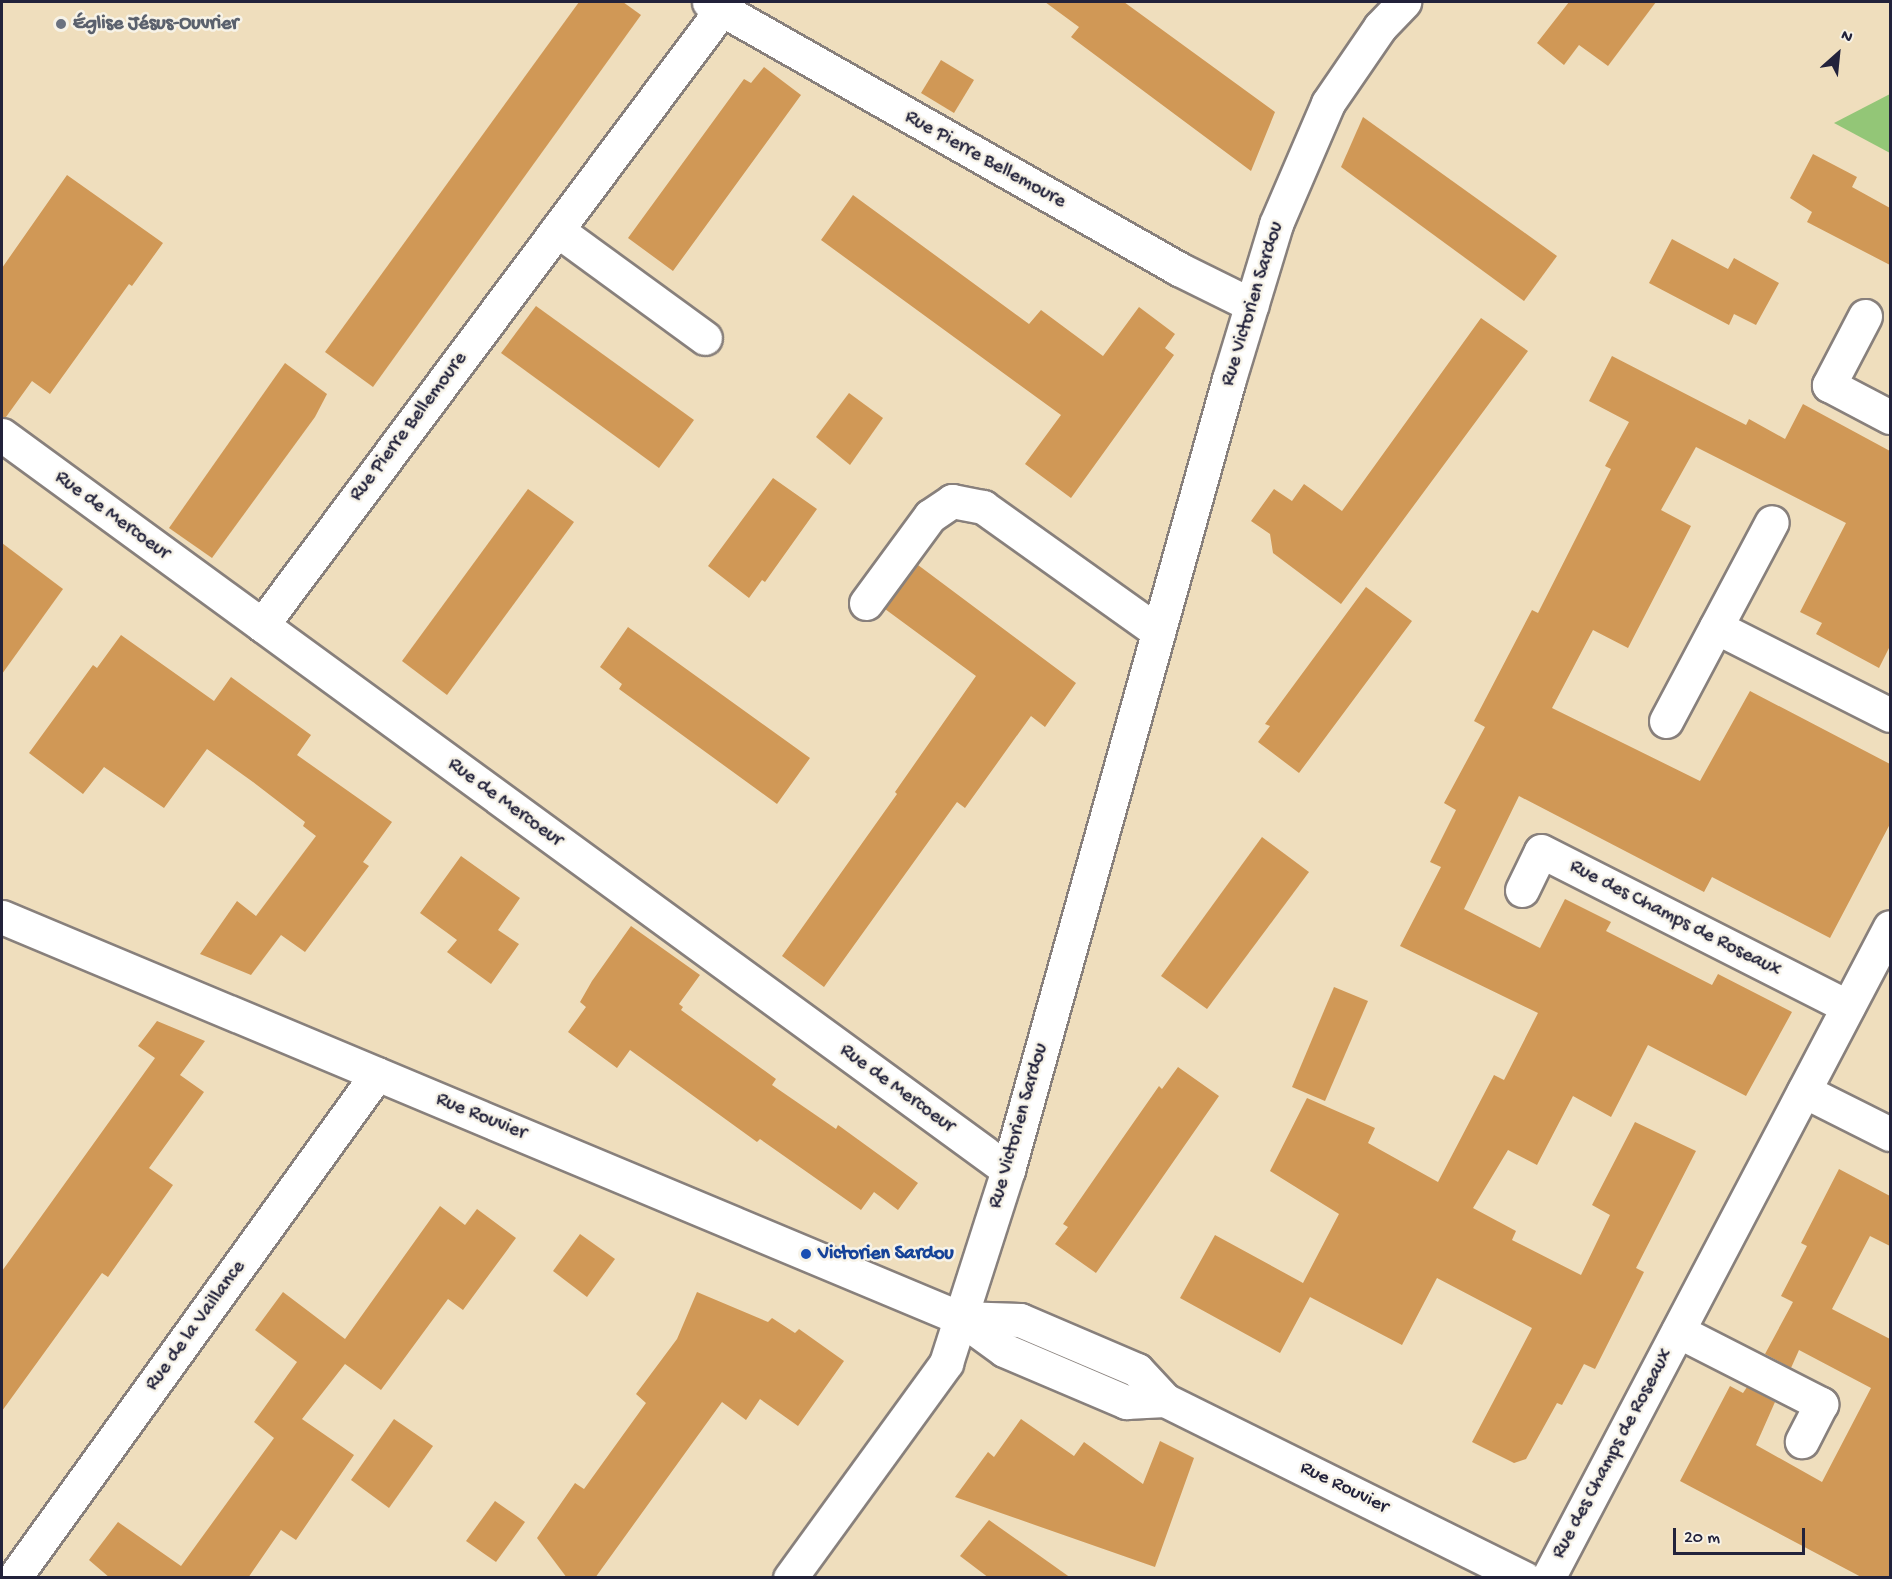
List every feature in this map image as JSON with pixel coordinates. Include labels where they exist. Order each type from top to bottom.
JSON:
[{"type":"street","name":"Rue Victorien Sardou","points":[[790,1578],[946,1364],[1008,1170],[1158,632],[1276,224],[1328,103],[1380,27],[1404,2]]},
{"type":"street","name":"Rue Pierre Bellemoure","points":[[262,625],[557,230],[715,6],[1179,269],[1252,305]]},
{"type":"street","points":[[557,230],[705,338]]},
{"type":"street","points":[[1865,316],[1829,386],[1890,417]]},
{"type":"street","name":"Rue de Mercoeur","points":[[2,435],[1008,1170]]},
{"type":"street","points":[[866,603],[930,516],[952,501],[983,507],[1158,632]]},
{"type":"street","points":[[1666,721],[1772,522]]},
{"type":"street","points":[[1716,627],[1890,715]]},
{"type":"street","name":"Rue des Champs de Roseaux","points":[[1522,890],[1541,851],[1848,1007]]},
{"type":"street","name":"Rue Rouvier","points":[[2,917],[960,1318],[1020,1320],[1137,1370],[1165,1400],[1524,1578]]},
{"type":"street","name":"Rue des Champs de Roseaux","points":[[1548,1578],[1890,927]]},
{"type":"street","name":"Rue de la Vaillance","points":[[14,1578],[377,1074]]},
{"type":"street","points":[[1804,1091],[1890,1134]]},
{"type":"street","name":"Rue des Champs de Roseaux","points":[[1678,1331],[1821,1404],[1802,1441]]},
{"type":"green space","points":[[1890,94],[1890,153],[1834,123]]},
{"type":"building","points":[[579,2],[623,2],[641,15],[373,387],[325,352]]},
{"type":"building","points":[[1045,2],[1124,2],[1275,112],[1251,171],[1071,37],[1079,27]]},
{"type":"building","points":[[1569,2],[1656,2],[1608,66],[1579,45],[1564,65],[1537,43]]},
{"type":"building","points":[[941,60],[974,80],[954,113],[921,93]]},
{"type":"building","points":[[764,67],[801,95],[673,271],[628,238],[744,79],[751,83]]},
{"type":"building","points":[[1363,117],[1557,256],[1524,301],[1341,167]]},
{"type":"building","points":[[1813,154],[1857,177],[1852,187],[1890,208],[1890,265],[1807,222],[1812,212],[1790,198]]},
{"type":"building","points":[[67,175],[163,243],[132,286],[129,284],[50,394],[32,381],[6,417],[2,417],[2,268]]},
{"type":"building","points":[[853,195],[1029,324],[1041,310],[1103,356],[1139,307],[1175,334],[1165,348],[1174,355],[1071,498],[1025,464],[1061,415],[821,240]]},
{"type":"building","points":[[1672,239],[1728,269],[1734,258],[1779,283],[1756,325],[1734,314],[1729,325],[1649,283]]},
{"type":"building","points":[[536,306],[694,420],[659,468],[501,353]]},
{"type":"building","points":[[1481,318],[1528,351],[1341,604],[1273,553],[1270,534],[1251,521],[1274,489],[1292,501],[1304,484],[1342,511]]},
{"type":"building","points":[[1612,356],[1746,425],[1749,419],[1785,439],[1803,404],[1890,451],[1890,646],[1879,668],[1816,634],[1822,623],[1800,612],[1846,523],[1696,447],[1661,510],[1691,526],[1628,648],[1593,630],[1552,708],[1700,781],[1750,691],[1890,764],[1890,824],[1830,938],[1712,877],[1704,892],[1519,796],[1464,909],[1540,948],[1565,899],[1611,922],[1606,931],[1712,985],[1718,974],[1792,1012],[1746,1096],[1648,1045],[1611,1117],[1573,1096],[1537,1165],[1508,1150],[1473,1208],[1516,1231],[1512,1240],[1581,1275],[1610,1215],[1592,1205],[1635,1122],[1696,1151],[1636,1268],[1644,1272],[1595,1369],[1584,1364],[1562,1405],[1557,1403],[1526,1459],[1514,1463],[1472,1442],[1532,1328],[1437,1278],[1402,1345],[1310,1297],[1280,1353],[1180,1298],[1215,1235],[1303,1283],[1339,1214],[1270,1171],[1307,1098],[1375,1128],[1368,1143],[1438,1182],[1494,1075],[1504,1080],[1538,1013],[1400,946],[1441,867],[1430,862],[1456,810],[1444,803],[1485,727],[1474,721],[1532,610],[1538,613],[1611,469],[1605,466],[1629,422],[1589,401]]},
{"type":"building","points":[[285,363],[327,394],[315,417],[212,558],[169,528]]},
{"type":"building","points":[[849,393],[883,418],[850,465],[816,437]]},
{"type":"building","points":[[773,478],[817,509],[765,582],[762,580],[749,598],[708,566]]},
{"type":"building","points":[[528,489],[574,522],[447,695],[402,661]]},
{"type":"building","points":[[2,543],[63,589],[2,674]]},
{"type":"building","points":[[918,565],[1076,683],[1045,727],[1031,716],[965,808],[957,802],[824,987],[782,956],[897,794],[895,792],[976,676],[885,609]]},
{"type":"building","points":[[1366,587],[1412,621],[1299,773],[1258,742],[1270,726],[1265,724]]},
{"type":"building","points":[[628,627],[810,758],[777,804],[619,689],[622,684],[600,667]]},
{"type":"building","points":[[121,635],[214,701],[231,677],[311,735],[297,755],[392,822],[363,862],[369,866],[305,952],[281,935],[251,975],[200,954],[237,901],[256,916],[316,836],[303,826],[305,822],[253,782],[207,749],[164,808],[104,767],[83,794],[29,753],[93,665],[97,668]]},
{"type":"building","points":[[1262,837],[1309,872],[1207,1009],[1161,976]]},
{"type":"building","points":[[461,856],[520,898],[498,930],[519,944],[491,984],[447,952],[457,940],[420,913]]},
{"type":"building","points":[[631,926],[700,975],[679,1004],[683,1007],[681,1010],[776,1079],[772,1085],[836,1129],[838,1125],[918,1183],[898,1210],[874,1192],[861,1210],[760,1139],[757,1142],[630,1050],[617,1068],[568,1032],[586,1007],[580,1002],[592,981]]},
{"type":"building","points":[[1334,987],[1368,1001],[1325,1101],[1292,1087]]},
{"type":"building","points":[[157,1021],[205,1041],[180,1075],[204,1092],[149,1168],[173,1185],[108,1277],[102,1273],[2,1411],[2,1271],[155,1058],[138,1046]]},
{"type":"building","points":[[1178,1067],[1219,1096],[1096,1273],[1055,1244],[1068,1227],[1063,1224],[1115,1149],[1159,1086],[1162,1089]]},
{"type":"building","points":[[1839,1169],[1890,1196],[1890,1246],[1870,1236],[1832,1309],[1890,1339],[1890,1578],[1863,1578],[1680,1481],[1730,1386],[1743,1393],[1747,1387],[1775,1402],[1756,1445],[1822,1482],[1871,1388],[1799,1350],[1791,1368],[1765,1354],[1793,1302],[1781,1296],[1807,1246],[1801,1243]]},
{"type":"building","points":[[440,1206],[465,1225],[477,1209],[516,1238],[463,1310],[448,1299],[381,1390],[345,1364],[302,1419],[354,1455],[296,1540],[281,1530],[248,1578],[110,1578],[89,1560],[118,1522],[181,1566],[274,1438],[254,1422],[297,1362],[255,1330],[283,1292],[345,1339]]},
{"type":"building","points":[[580,1234],[615,1259],[587,1297],[553,1271]]},
{"type":"building","points":[[697,1292],[768,1322],[772,1318],[795,1333],[799,1329],[844,1361],[798,1426],[760,1399],[746,1420],[722,1402],[595,1578],[567,1578],[537,1538],[575,1483],[584,1489],[646,1403],[636,1394],[677,1339]]},
{"type":"building","points":[[394,1419],[433,1446],[389,1508],[351,1480]]},
{"type":"building","points":[[1021,1419],[1074,1456],[1084,1442],[1143,1484],[1160,1441],[1194,1458],[1155,1567],[955,1497],[988,1452],[994,1457]]},
{"type":"building","points":[[495,1501],[525,1522],[496,1562],[466,1541]]},
{"type":"building","points":[[989,1520],[1071,1578],[989,1578],[960,1556]]},
{"type":"place","name":"Église Jésus-Ouvrier","points":[[61,24]]},
{"type":"place","name":"Victorien Sardou","points":[[806,1254]]}]
